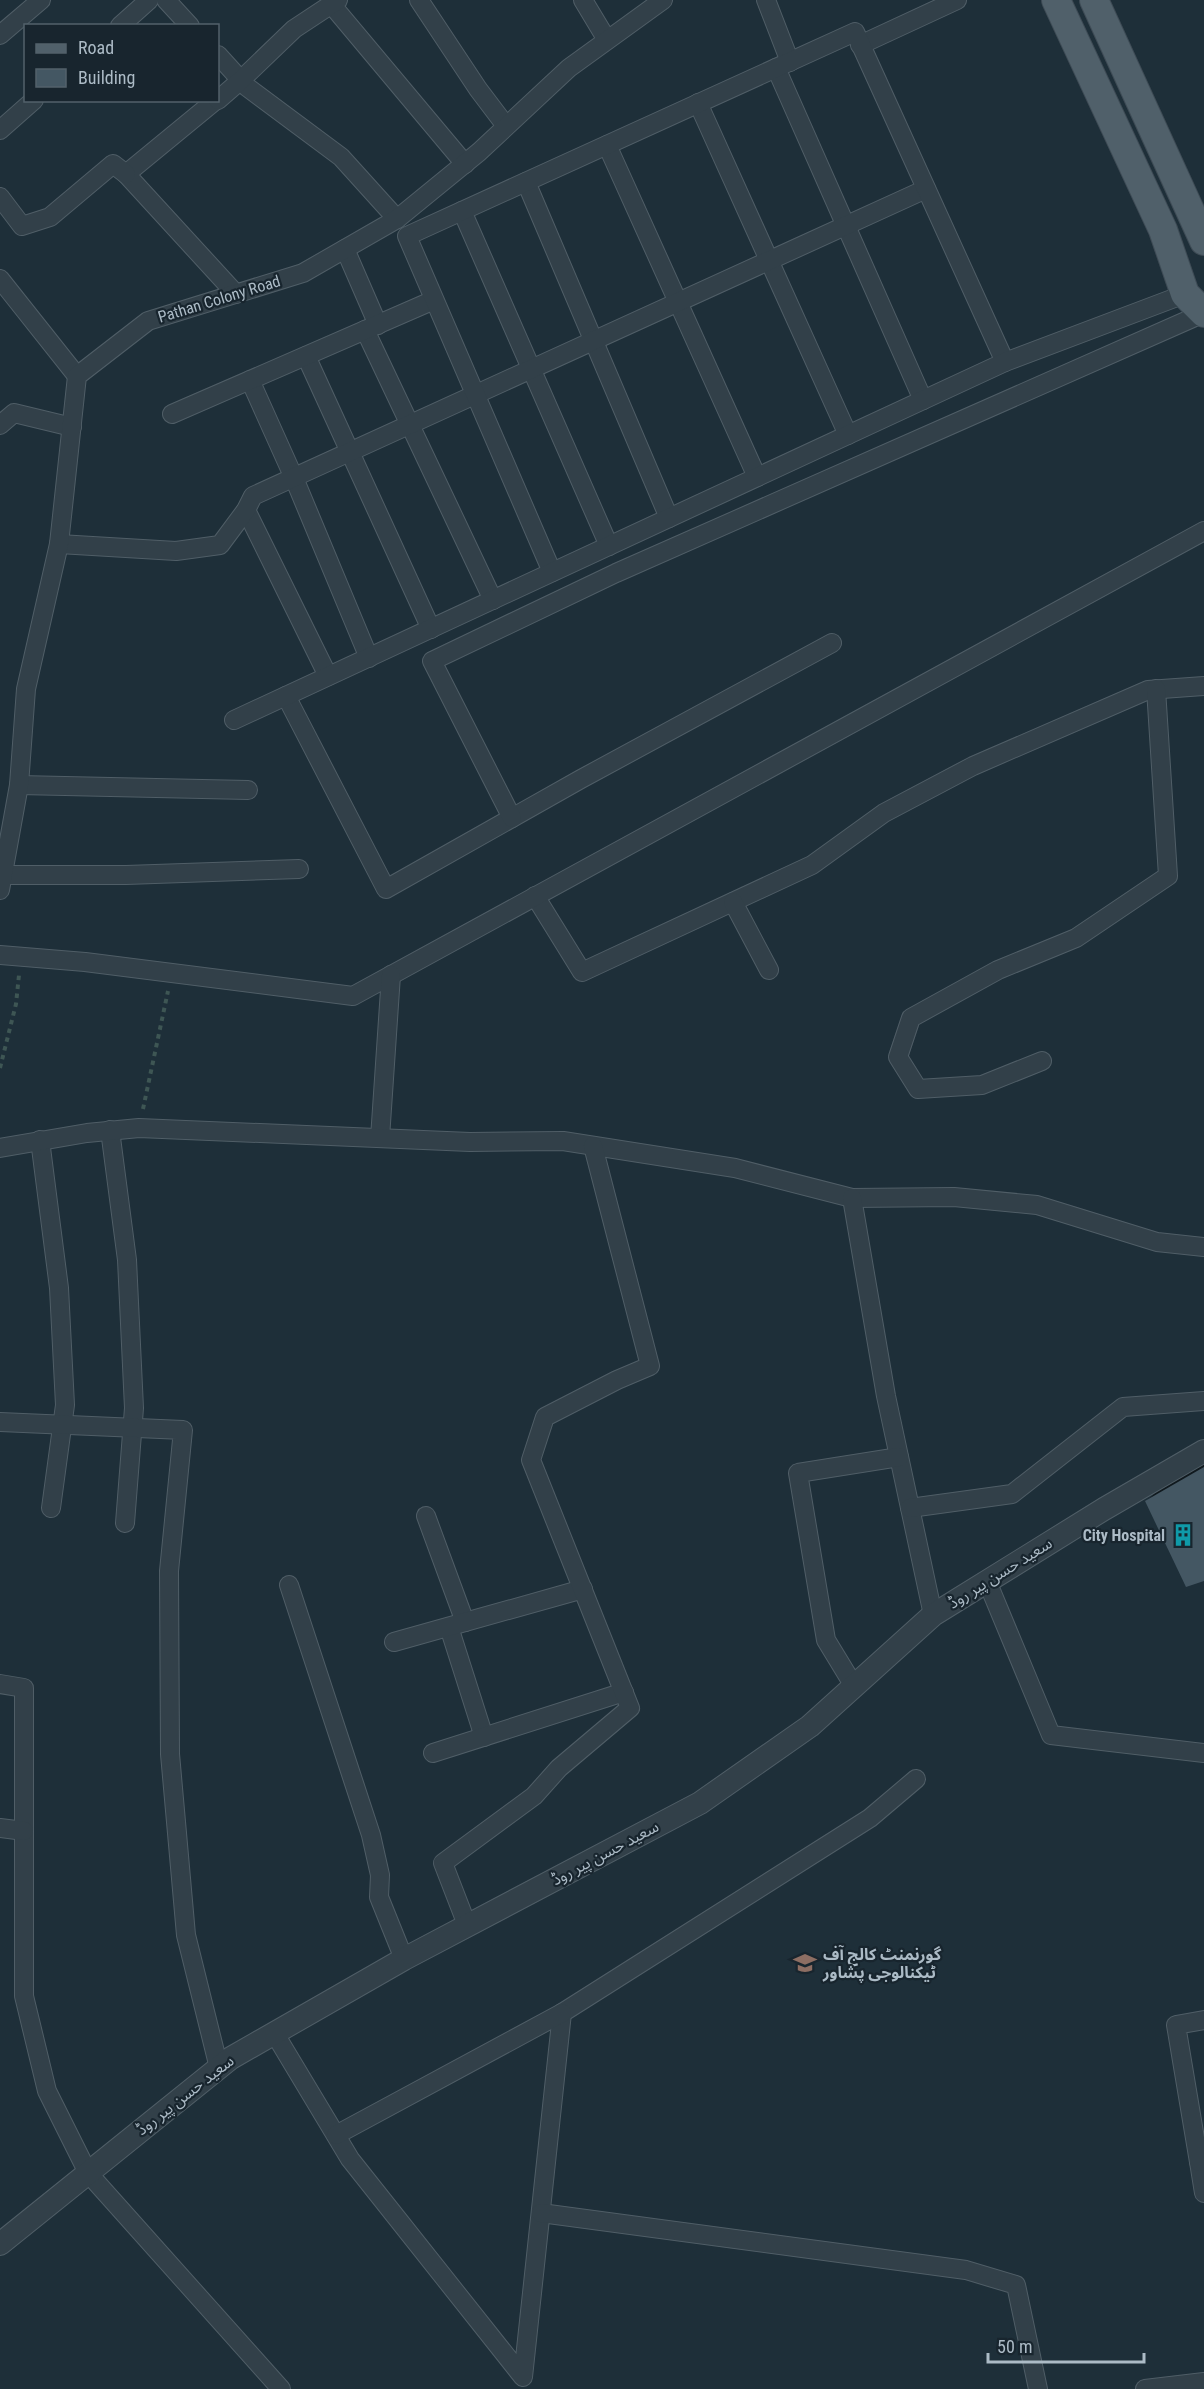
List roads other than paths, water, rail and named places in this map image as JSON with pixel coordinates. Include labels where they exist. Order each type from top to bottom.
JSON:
[{"type":"main road","points":[[1056,0],[1198,307]]},
{"type":"main road","points":[[1094,0],[1204,241]]},
{"type":"street","points":[[0,35],[41,0]]},
{"type":"street","points":[[122,24],[149,0]]},
{"type":"street","points":[[166,0],[188,24]]},
{"type":"street","points":[[419,0],[478,89],[506,126]]},
{"type":"street","points":[[583,0],[607,40]]},
{"type":"street","name":"Pathan Colony Road","points":[[77,376],[148,321],[303,273],[397,219],[465,164],[569,68],[663,0]]},
{"type":"street","points":[[766,0],[783,65],[847,224],[923,400]]},
{"type":"street","points":[[861,45],[957,0]]},
{"type":"street","points":[[219,98],[294,29],[335,2],[465,164]]},
{"type":"street","points":[[552,573],[407,236],[855,32],[1005,362]]},
{"type":"street","points":[[219,56],[248,87],[341,157],[397,219]]},
{"type":"street","points":[[0,130],[32,102]]},
{"type":"street","points":[[126,174],[215,102]]},
{"type":"street","points":[[698,103],[848,435]]},
{"type":"street","points":[[607,145],[757,477]]},
{"type":"street","points":[[0,197],[22,226],[50,218],[113,164],[126,174],[236,294]]},
{"type":"street","points":[[526,182],[669,518]]},
{"type":"street","points":[[58,544],[176,551],[220,545],[246,510],[253,496],[926,189]]},
{"type":"street","points":[[462,211],[609,546]]},
{"type":"street","points":[[345,249],[371,327],[410,424],[493,600]]},
{"type":"street","points":[[0,279],[77,376],[58,544],[26,689],[19,785],[1,880],[299,869]]},
{"type":"street","points":[[172,414],[434,300]]},
{"type":"street","points":[[234,720],[1005,362],[1198,307]]},
{"type":"street","points":[[512,818],[432,661],[616,573],[1198,307]]},
{"type":"street","points":[[306,356],[431,629]]},
{"type":"street","points":[[250,380],[294,478],[369,658]]},
{"type":"street","points":[[0,424],[14,413],[72,427]]},
{"type":"street","points":[[246,510],[328,676]]},
{"type":"street","points":[[0,955],[353,996],[1204,531]]},
{"type":"street","points":[[286,696],[386,889],[832,643]]},
{"type":"street","points":[[535,896],[582,972],[812,865],[884,813],[973,766],[1148,690],[1204,686]]},
{"type":"street","points":[[1042,1061],[982,1085],[918,1089],[898,1057],[911,1018],[998,970],[1076,938],[1168,876],[1156,689]]},
{"type":"street","points":[[19,785],[248,790]]},
{"type":"street","points":[[733,902],[769,970]]},
{"type":"street","points":[[380,1138],[391,975]]},
{"type":"street","points":[[0,1148],[40,1140],[139,1128],[470,1142],[563,1141],[735,1168],[852,1198],[954,1197],[1037,1205],[1156,1242],[1204,1247]]},
{"type":"street","points":[[110,1130],[127,1260],[134,1408],[125,1523]]},
{"type":"street","points":[[40,1140],[59,1288],[65,1405],[51,1508]]},
{"type":"street","points":[[467,1925],[443,1863],[534,1796],[559,1768],[630,1708],[531,1460],[546,1417],[617,1380],[651,1366],[593,1146]]},
{"type":"street","points":[[852,1198],[885,1396],[933,1615]]},
{"type":"street","points":[[910,1508],[1012,1494],[1123,1407],[1204,1401]]},
{"type":"street","points":[[0,1422],[183,1430],[170,1570],[170,1754],[186,1935],[219,2067]]},
{"type":"street","name":"سعید حسن پیر روڈ","points":[[0,2244],[231,2058],[404,1959],[700,1803],[810,1726],[933,1615],[1204,1451]]},
{"type":"street","points":[[854,1686],[826,1640],[798,1473],[899,1457]]},
{"type":"street","points":[[426,1516],[457,1625],[484,1737]]},
{"type":"street","points":[[987,1581],[1051,1735],[1204,1752]]},
{"type":"street","points":[[289,1585],[371,1835],[380,1875],[379,1897],[404,1959]]},
{"type":"street","points":[[394,1642],[583,1589]]},
{"type":"street","points":[[0,1684],[24,1688],[24,1996],[47,2091],[88,2173],[281,2389]]},
{"type":"street","points":[[433,1753],[624,1692]]},
{"type":"street","points":[[336,2135],[562,2013],[870,1818],[916,1779]]},
{"type":"street","points":[[0,1828],[24,1831]]},
{"type":"street","points":[[275,2034],[351,2159],[523,2377],[562,2013]]},
{"type":"street","points":[[1204,2020],[1176,2025],[1201,2162],[1204,2193]]},
{"type":"street","points":[[541,2213],[966,2270],[1016,2285],[1038,2389]]},
{"type":"street","points":[[1145,2389],[1204,2382]]},
{"type":"place","name":"City Hospital","points":[[1183,1535]]},
{"type":"place","name":"گورنمنٹ کالج آف ٹیکنالوجی پشاور","points":[[805,1963]]}]
